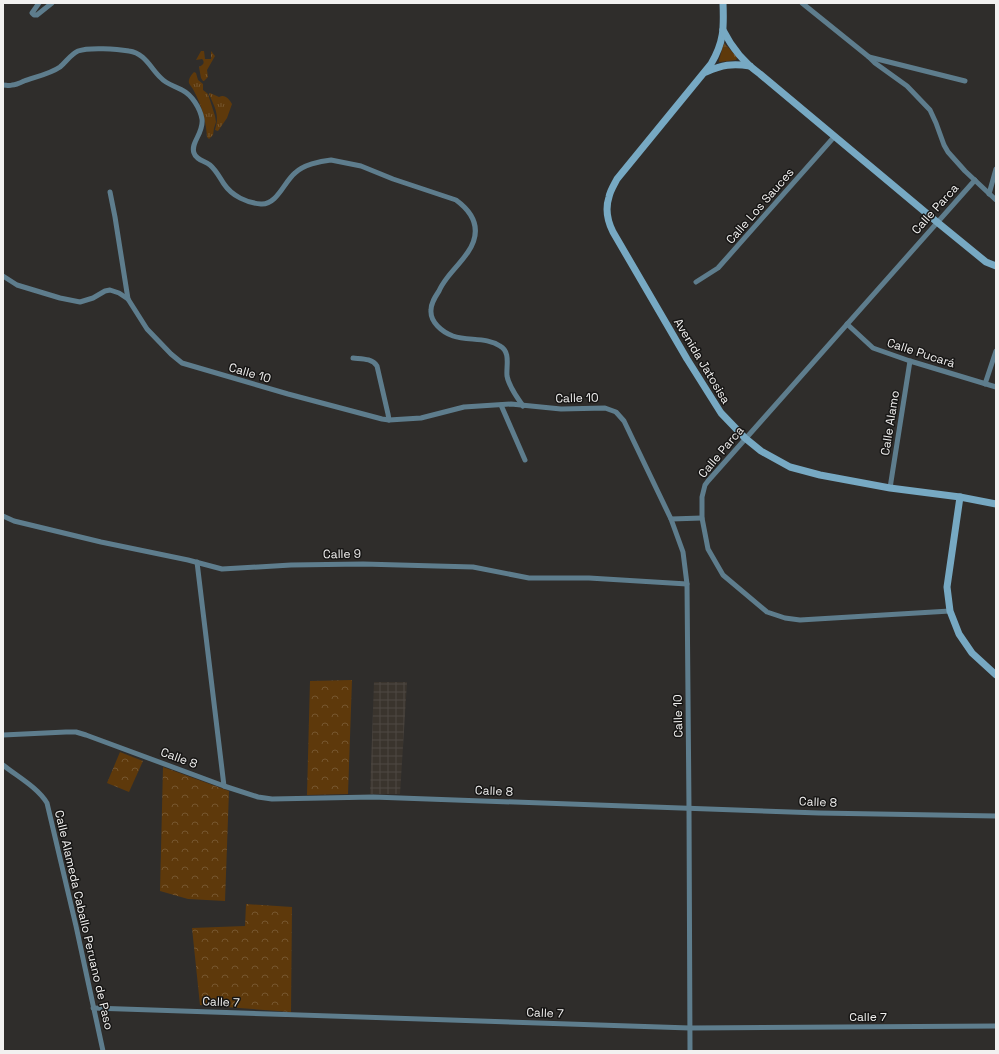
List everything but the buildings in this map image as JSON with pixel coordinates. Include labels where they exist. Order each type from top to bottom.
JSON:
[{"type":"street","points":[[39,3],[32,13],[34,15],[37,15],[52,3]]},
{"type":"street","name":"Avenida Jatosisa","points":[[723,3],[722,39],[718,52],[711,64],[617,179],[609,196],[607,206],[609,223],[613,232],[721,414],[745,438],[761,451],[790,467],[820,475],[890,488],[996,504]]},
{"type":"street","points":[[802,3],[875,63],[907,86],[930,110],[948,152],[996,200]]},
{"type":"street","points":[[723,30],[735,50],[750,66],[986,262],[996,266]]},
{"type":"street","points":[[3,85],[12,85],[52,71],[60,67],[78,51],[132,51],[146,60],[161,79],[183,90],[194,101],[202,120],[200,132],[194,143],[194,154],[210,165],[225,186],[241,198],[262,204],[271,201],[280,192],[290,177],[298,170],[306,166],[331,160],[361,166],[393,179],[456,200],[472,216],[476,230],[469,251],[447,278],[433,300],[431,310],[432,316],[440,329],[453,336],[490,341],[502,347],[507,356],[507,377],[509,383],[523,406]]},
{"type":"street","points":[[869,57],[965,81]]},
{"type":"street","name":"Avenida Jatosisa","points":[[706,72],[727,64],[750,66]]},
{"type":"street","name":"Calle Los Sauces","points":[[696,282],[718,268],[834,137]]},
{"type":"street","points":[[989,194],[996,169]]},
{"type":"street","name":"Calle Parca","points":[[950,611],[800,620],[785,618],[768,612],[723,575],[708,549],[702,518],[702,497],[706,485],[745,438],[975,180]]},
{"type":"street","points":[[110,192],[128,299]]},
{"type":"street","points":[[3,276],[17,285],[60,298],[80,302],[110,290],[119,293],[128,299]]},
{"type":"street","name":"Calle 10","points":[[128,299],[147,329],[171,354],[182,363],[288,394],[382,419],[421,418],[464,407],[511,404],[561,409],[605,408],[616,412],[624,422],[671,519],[684,552],[687,584],[690,1051]]},
{"type":"street","name":"Calle Pucará","points":[[847,324],[873,348],[910,362],[996,387]]},
{"type":"street","points":[[985,384],[996,351]]},
{"type":"street","points":[[353,358],[375,363],[389,420]]},
{"type":"street","name":"Calle Alamo","points":[[890,488],[910,362]]},
{"type":"street","points":[[501,405],[525,460]]},
{"type":"street","points":[[960,498],[947,587],[950,611],[959,634],[972,653],[996,675]]},
{"type":"street","name":"Calle 9","points":[[3,516],[14,521],[222,569],[292,565],[363,564],[473,566],[529,578],[589,578],[687,584]]},
{"type":"street","points":[[671,519],[702,518]]},
{"type":"street","points":[[197,562],[224,786]]},
{"type":"street","name":"Calle 8","points":[[3,735],[66,732],[81,734],[224,786],[258,797],[272,799],[373,797],[818,813],[996,816]]},
{"type":"street","name":"Calle Alameda Caballo Peruano de Paso","points":[[3,765],[38,792],[47,803],[103,1051]]},
{"type":"street","name":"Calle 7","points":[[93,1008],[690,1028],[996,1026]]},
{"type":"shaded area","points":[[374,682],[407,682],[400,794],[370,794]]},
{"type":"green space","points":[[724,43],[736,56],[736,60],[719,62]]},
{"type":"green space","points":[[201,51],[204,51],[205,59],[211,59],[211,51],[215,56],[207,70],[208,77],[204,81],[201,78],[199,67],[204,61],[202,59],[196,60]]},
{"type":"green space","points":[[194,72],[196,73],[198,80],[203,84],[203,90],[208,94],[215,116],[216,122],[213,135],[209,139],[207,137],[205,119],[199,102],[189,83],[191,75]]},
{"type":"green space","points":[[210,93],[219,97],[225,97],[232,104],[227,118],[218,131],[215,130],[217,116],[209,94]]},
{"type":"green space","points":[[352,680],[348,794],[307,795],[310,681]]},
{"type":"green space","points":[[120,752],[143,761],[129,792],[107,783]]},
{"type":"green space","points":[[163,767],[229,791],[225,901],[188,899],[160,891]]},
{"type":"green space","points":[[246,904],[292,907],[291,1012],[200,1005],[192,928],[245,926]]}]
